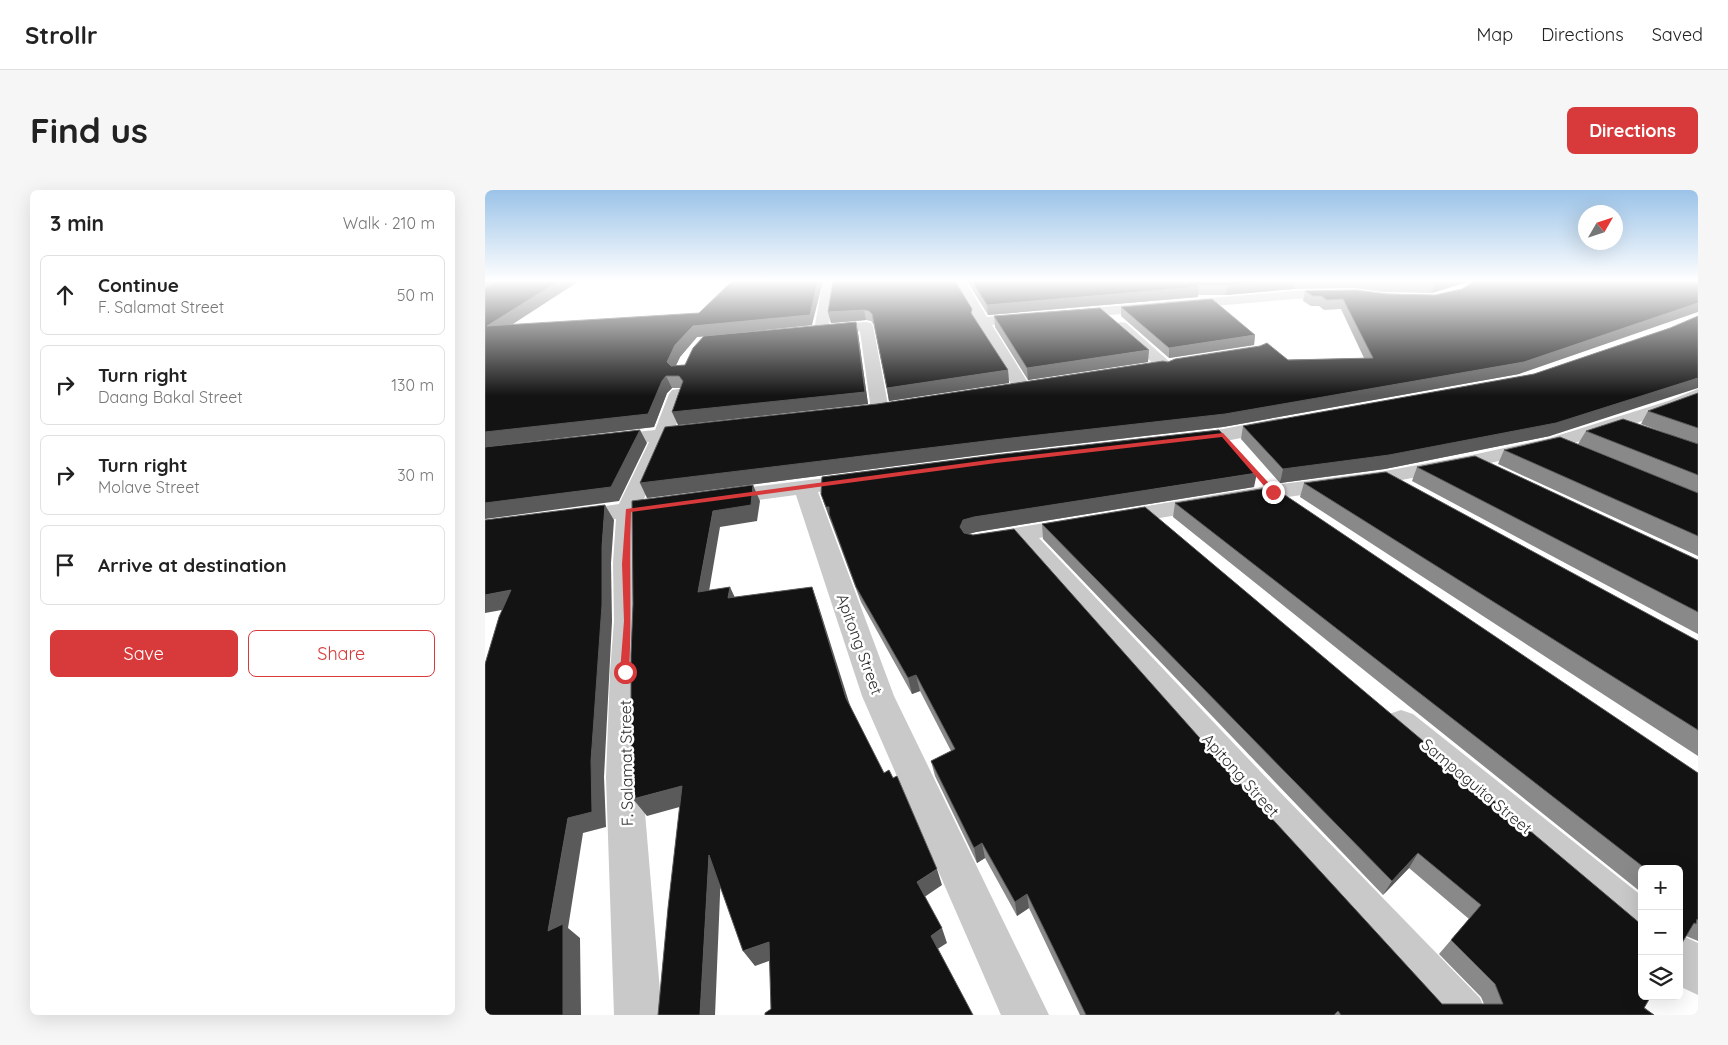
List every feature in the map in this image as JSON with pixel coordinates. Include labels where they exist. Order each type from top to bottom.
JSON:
[{"type":"street","points":[[821,330],[823,320]]},
{"type":"street","points":[[1009,320],[981,322],[1023,389]]},
{"type":"street","points":[[1113,320],[1166,367]]},
{"type":"street","points":[[804,332],[866,326],[880,410]]},
{"type":"street","points":[[1147,370],[1184,364]]},
{"type":"street","points":[[1004,392],[1042,386]]},
{"type":"street","points":[[628,510],[663,434],[678,394]]},
{"type":"street","points":[[976,541],[1472,461],[1555,444],[1674,405],[1698,394]]},
{"type":"street","points":[[1674,405],[1698,413]]},
{"type":"street","points":[[861,413],[899,408]]},
{"type":"street","points":[[1164,442],[1223,435],[1300,420]]},
{"type":"street","points":[[1616,423],[1648,435]]},
{"type":"street","points":[[593,442],[719,428]]},
{"type":"street","points":[[1223,435],[1273,492],[1306,514]]},
{"type":"street","points":[[1555,444],[1582,455]]},
{"type":"street","points":[[1472,461],[1508,478]]},
{"type":"street","points":[[1385,476],[1420,496]]},
{"type":"street","points":[[552,520],[872,478]]},
{"type":"street","name":"Apitong Street","points":[[805,487],[878,696],[1025,1015]]},
{"type":"street","name":"F. Salamat Street","points":[[628,510],[626,564],[628,621],[625,672],[624,777],[638,1015]]},
{"type":"street","points":[[1151,513],[1181,538]]},
{"type":"street","name":"Apitong Street","points":[[1021,533],[1271,808],[1463,1015]]},
{"type":"street","name":"Sampaguita Street","points":[[1377,703],[1638,921]]},
{"type":"street","points":[[1683,959],[1698,972]]},
{"type":"building","points":[[485,320],[497,320],[487,326],[593,320],[762,320],[693,326],[675,345],[667,362],[671,366],[685,365],[693,348],[704,336],[856,322],[865,392],[672,412],[683,381],[679,376],[666,376],[648,414],[485,432]]},
{"type":"building","points":[[873,320],[975,320],[1008,370],[887,388]]},
{"type":"building","points":[[996,320],[1113,320],[1149,350],[1027,368]]},
{"type":"building","points":[[1136,320],[1236,320],[1255,335],[1169,348]]},
{"type":"building","points":[[1353,320],[1649,320],[1524,362],[1225,414],[640,483],[665,427],[877,404],[1163,361],[1168,362],[1175,359],[1260,346],[1267,343],[1288,360],[1373,358]]},
{"type":"building","points":[[1690,320],[1698,320],[1698,378],[1556,423],[1389,455],[1283,469],[1243,426],[1534,374]]},
{"type":"building","points":[[1698,393],[1698,428],[1648,411]]},
{"type":"building","points":[[1623,419],[1698,444],[1698,475],[1586,431]]},
{"type":"building","points":[[640,430],[611,487],[485,503],[485,447]]},
{"type":"building","points":[[1219,430],[1257,473],[974,517],[963,520],[960,527],[964,533],[973,535],[1014,529],[1254,799],[1442,1004],[1503,1004],[1495,984],[1451,940],[1481,905],[1418,853],[1392,881],[1042,524],[1145,507],[1638,922],[1638,1000],[1649,1000],[1644,1008],[1654,1015],[1341,1015],[1338,1011],[1334,1015],[1086,1015],[1027,894],[1015,902],[982,843],[974,848],[931,761],[955,749],[916,675],[908,678],[856,587],[829,514],[829,507],[826,507],[821,494],[822,477],[995,455]]},
{"type":"building","points":[[1560,437],[1698,493],[1698,536],[1504,450]]},
{"type":"building","points":[[1475,456],[1698,560],[1698,612],[1417,467]]},
{"type":"building","points":[[1386,472],[1698,641],[1698,730],[1304,483]]},
{"type":"building","points":[[753,485],[751,505],[713,511],[698,592],[730,587],[728,598],[812,587],[846,698],[884,773],[889,770],[893,778],[897,776],[937,869],[917,882],[942,928],[931,936],[973,1015],[765,1015],[771,1009],[769,942],[743,951],[709,855],[700,1015],[658,1015],[682,786],[633,799],[631,760],[632,501]]},
{"type":"building","points":[[1273,487],[1698,773],[1698,920],[1696,924],[1694,923],[1683,941],[1683,865],[1641,865],[1175,503]]},
{"type":"building","points":[[605,505],[602,547],[602,605],[591,761],[592,812],[568,818],[548,931],[563,924],[563,1015],[485,1015],[485,664],[499,617],[511,590],[485,595],[485,520]]},
{"type":"route","points":[[625,672],[628,621],[626,564],[628,510],[996,461],[1223,435],[1273,492]]}]
